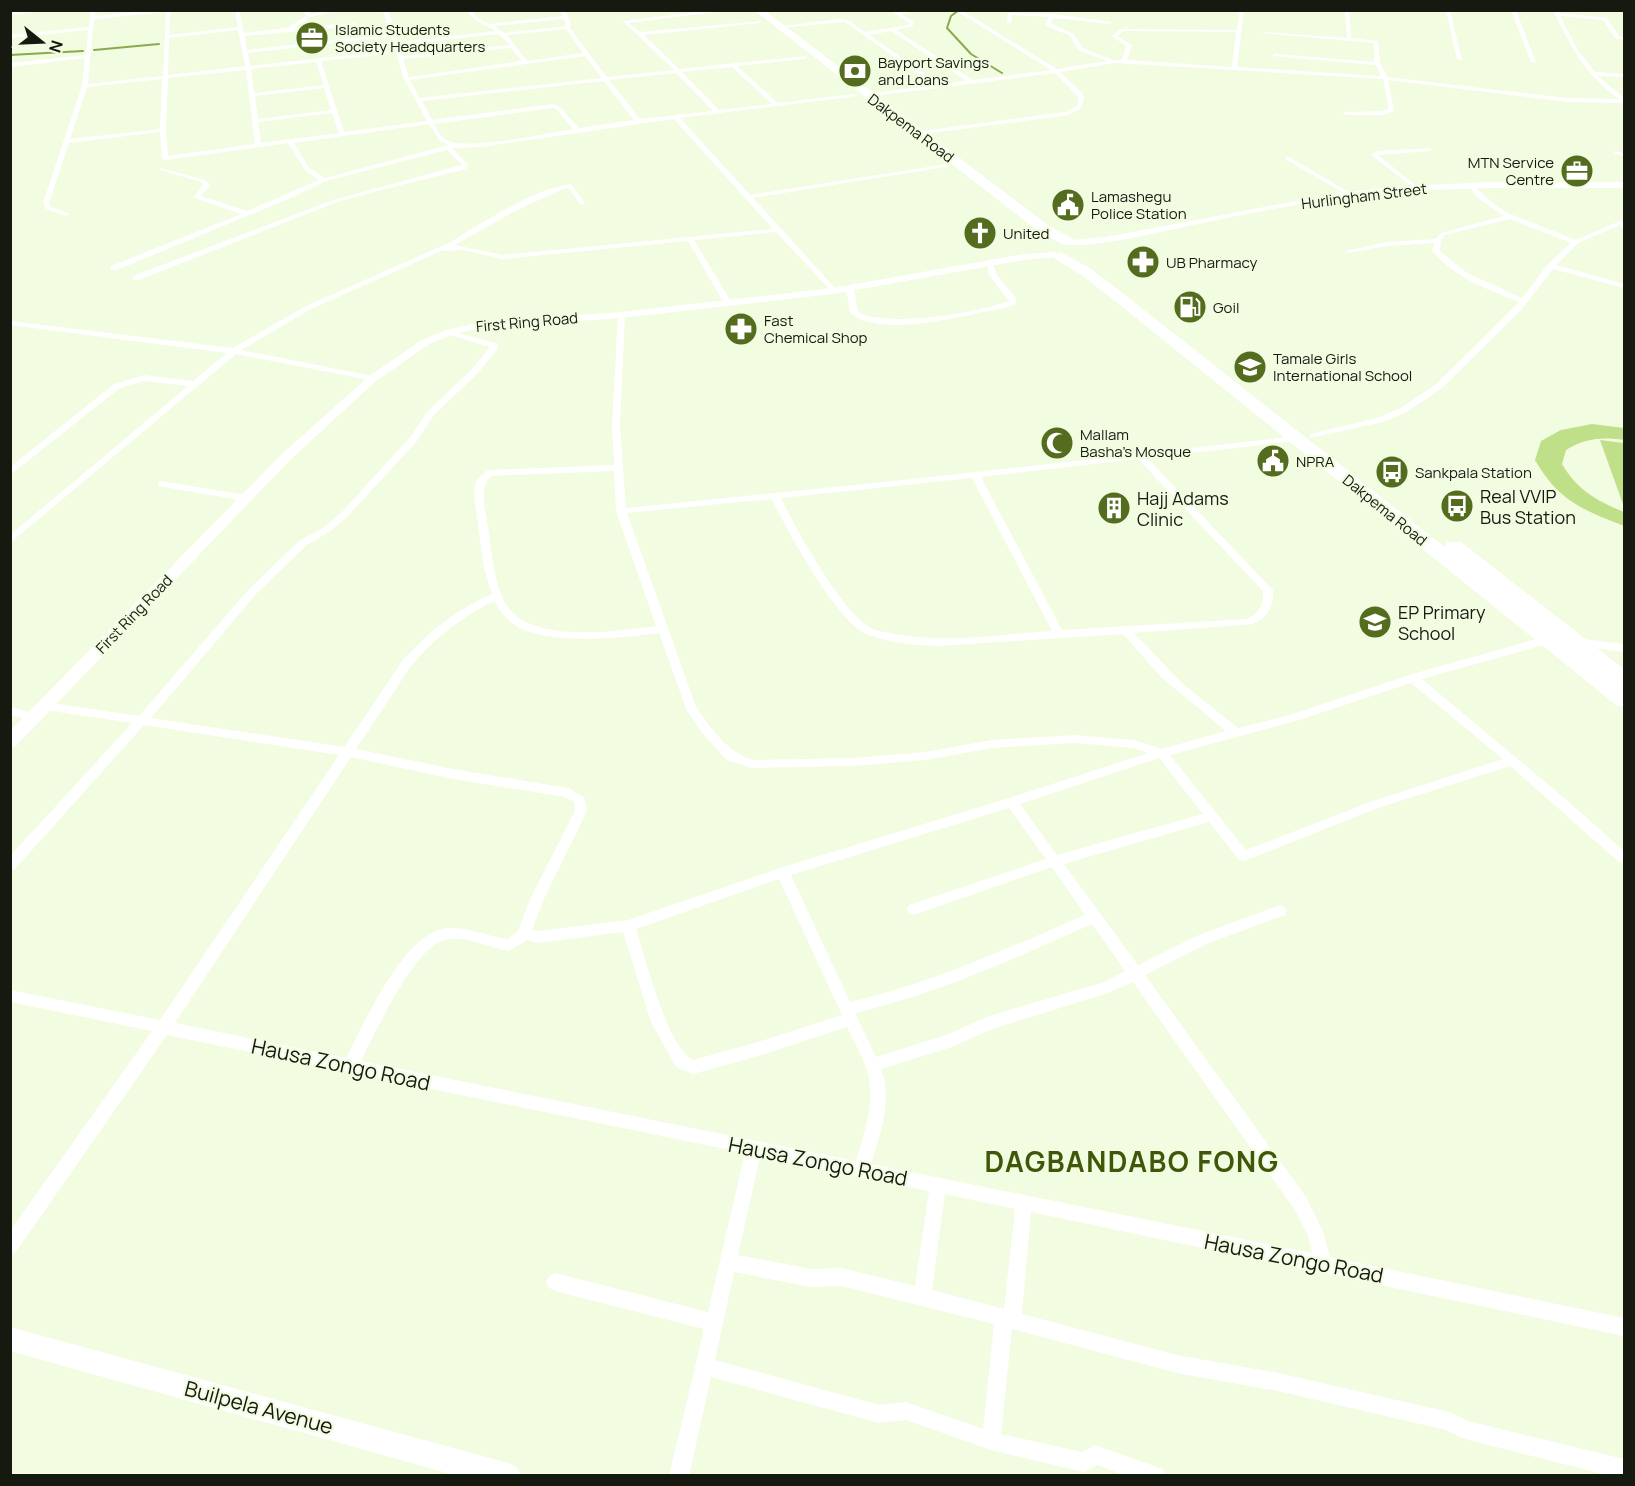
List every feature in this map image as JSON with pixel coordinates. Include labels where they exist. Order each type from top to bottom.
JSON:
[{"type":"highway","name":"Dakpema Road","points":[[746,10],[777,27],[1043,228],[1085,271],[1624,700]]},
{"type":"highway","name":"Dakpema Road","points":[[759,16],[854,96],[1040,235],[1096,266],[1624,680]]},
{"type":"street","points":[[13,14],[47,10]]},
{"type":"street","points":[[67,214],[48,208],[46,203],[85,86],[93,10]]},
{"type":"street","points":[[237,10],[248,67],[258,145]]},
{"type":"street","points":[[288,30],[308,13],[336,10]]},
{"type":"street","points":[[136,278],[334,201],[464,168],[465,165],[452,147],[442,140],[417,100],[397,51],[385,10]]},
{"type":"street","points":[[468,10],[477,21],[502,33],[526,63]]},
{"type":"street","points":[[562,10],[568,27],[586,54],[638,122]]},
{"type":"street","points":[[717,112],[640,34],[625,22],[730,10]]},
{"type":"street","points":[[894,12],[917,10]]},
{"type":"street","points":[[1234,68],[1242,10]]},
{"type":"street","points":[[1347,10],[1349,39]]},
{"type":"street","points":[[1448,10],[1460,59]]},
{"type":"street","points":[[1513,10],[1533,62]]},
{"type":"street","points":[[92,18],[170,11],[166,36],[163,130],[165,158],[553,106],[558,108],[578,131]]},
{"type":"street","points":[[864,34],[911,26],[910,22],[894,12]]},
{"type":"street","points":[[916,133],[1036,119],[1076,111],[1082,97],[1056,71],[959,12]]},
{"type":"street","points":[[1556,12],[1604,19],[1610,24],[1617,37],[1624,39]]},
{"type":"street","points":[[1556,12],[1592,74],[1601,84],[1624,101]]},
{"type":"street","points":[[1010,22],[1009,15],[1013,14],[1053,15],[1110,23]]},
{"type":"street","points":[[684,15],[700,28]]},
{"type":"street","points":[[1048,22],[1053,15]]},
{"type":"street","points":[[640,34],[700,28],[759,16]]},
{"type":"street","points":[[489,25],[565,17]]},
{"type":"street","points":[[777,27],[842,20],[939,86]]},
{"type":"street","points":[[1037,22],[1048,22]]},
{"type":"street","points":[[1048,22],[1047,24],[1077,39],[1081,50],[1113,61],[1385,78],[1555,99],[1624,101]]},
{"type":"street","points":[[242,35],[355,24],[361,38]]},
{"type":"street","points":[[982,26],[994,24]]},
{"type":"street","points":[[395,44],[568,27]]},
{"type":"street","points":[[10,37],[91,28]]},
{"type":"street","points":[[166,36],[241,28]]},
{"type":"street","points":[[893,30],[972,82]]},
{"type":"street","points":[[1124,62],[1129,45],[1114,36],[1122,30],[1240,31]]},
{"type":"street","points":[[1265,33],[1376,42],[1378,64],[1385,78],[1393,108],[1391,111],[1345,113]]},
{"type":"street","points":[[245,52],[393,35]]},
{"type":"street","points":[[400,58],[511,46]]},
{"type":"street","points":[[85,86],[397,51]]},
{"type":"street","points":[[407,79],[586,54]]},
{"type":"street","points":[[10,65],[88,56]]},
{"type":"street","points":[[1275,56],[1378,64]]},
{"type":"street","points":[[417,100],[805,57]]},
{"type":"street","points":[[318,59],[342,135]]},
{"type":"street","points":[[867,95],[1056,71],[1113,61]]},
{"type":"street","points":[[733,66],[777,105]]},
{"type":"street","points":[[1592,74],[1624,75]]},
{"type":"street","points":[[252,95],[326,86]]},
{"type":"street","points":[[114,268],[305,190],[324,180],[452,147],[854,96]]},
{"type":"street","points":[[255,121],[334,111]]},
{"type":"street","points":[[677,118],[750,196],[833,291]]},
{"type":"street","points":[[66,141],[163,130]]},
{"type":"street","points":[[290,141],[310,174],[324,180]]},
{"type":"street","points":[[1416,188],[1374,155],[1430,149]]},
{"type":"street","points":[[1616,152],[1624,155]]},
{"type":"street","points":[[1287,158],[1349,194]]},
{"type":"street","points":[[750,196],[948,166]]},
{"type":"street","points":[[162,169],[203,181],[207,185],[206,188],[197,197],[245,213]]},
{"type":"street","name":"Hurlingham Street","points":[[1065,249],[1349,194],[1471,186],[1624,185]]},
{"type":"street","points":[[10,540],[234,351],[292,316],[450,245],[562,186],[571,186],[582,203]]},
{"type":"street","points":[[1471,186],[1484,202],[1510,217],[1576,242]]},
{"type":"street","points":[[305,190],[315,194]]},
{"type":"street","points":[[325,197],[334,201]]},
{"type":"street","points":[[1510,217],[1443,234],[1438,240],[1436,251],[1442,259],[1490,288],[1523,301]]},
{"type":"street","points":[[1313,436],[1380,420],[1402,411],[1438,387],[1523,301],[1551,266],[1576,242],[1624,224]]},
{"type":"street","points":[[450,245],[502,257],[779,230]]},
{"type":"street","points":[[690,239],[728,303]]},
{"type":"street","points":[[1349,251],[1387,244],[1438,240]]},
{"type":"street","name":"First Ring Road","points":[[10,742],[286,457],[372,379],[409,352],[450,332],[481,325],[621,315],[833,291],[1065,249]]},
{"type":"street","points":[[850,288],[854,314],[865,320],[880,323],[948,315],[1013,302],[993,274],[989,263]]},
{"type":"street","points":[[1551,266],[1624,286]]},
{"type":"street","points":[[621,315],[616,415],[621,511],[692,708],[707,731],[731,757],[751,764],[855,762],[925,756],[992,744],[1075,738],[1122,742],[1162,753],[1244,856],[1374,805],[1512,760]]},
{"type":"street","points":[[10,323],[234,351],[372,379]]},
{"type":"street","points":[[10,865],[142,720],[253,591],[303,543],[326,530],[344,514],[415,438],[430,414],[475,371],[495,346],[450,332]]},
{"type":"street","points":[[10,472],[117,386],[144,378],[195,384]]},
{"type":"street","points":[[621,511],[1295,438]]},
{"type":"street","points":[[776,496],[790,527],[824,584],[844,611],[868,631],[913,641],[939,642],[1127,632],[1249,622],[1264,614],[1270,603],[1268,590],[1140,456]]},
{"type":"street","points":[[619,468],[496,471],[482,477],[478,488],[487,554],[504,609],[513,618],[533,629],[598,637],[662,629]]},
{"type":"street","points":[[975,474],[1059,636]]},
{"type":"street","points":[[160,484],[245,498]]},
{"type":"street","points":[[10,1246],[163,1028],[407,663],[447,621],[498,595]]},
{"type":"street","points":[[1127,632],[1174,685],[1238,734]]},
{"type":"street","points":[[350,1066],[409,962],[424,944],[440,935],[457,934],[509,945],[525,934],[537,937],[628,926],[783,872],[1012,802],[1162,753],[1238,734],[1413,678],[1547,640]]},
{"type":"street","points":[[1577,642],[1624,648]]},
{"type":"street","points":[[1413,678],[1512,760],[1624,858]]},
{"type":"street","points":[[45,706],[348,752],[453,774],[568,793],[580,800],[581,811],[537,899],[526,925],[525,934]]},
{"type":"street","points":[[10,711],[34,717]]},
{"type":"street","points":[[1012,802],[1300,1203],[1315,1231],[1323,1264]]},
{"type":"street","points":[[914,909],[1055,861],[1212,816]]},
{"type":"street","points":[[783,872],[872,1065],[880,1088],[878,1107],[861,1170]]},
{"type":"street","points":[[872,1065],[952,1040],[989,1023],[1108,987],[1204,939],[1280,911]]},
{"type":"street","points":[[628,926],[658,1022],[681,1062],[693,1067],[758,1049],[977,968],[1095,917]]},
{"type":"street","name":"Hausa Zongo Road","points":[[10,996],[1624,1327]]},
{"type":"street","points":[[679,1476],[754,1149]]},
{"type":"street","points":[[922,1296],[938,1185]]},
{"type":"street","points":[[991,1441],[1024,1203]]},
{"type":"street","points":[[728,1262],[811,1278],[841,1277],[922,1296],[1177,1364],[1278,1382],[1449,1421],[1465,1430],[1598,1468],[1624,1468]]},
{"type":"street","points":[[555,1282],[714,1323]]},
{"type":"street","name":"Builpela Avenue","points":[[10,1339],[508,1476]]},
{"type":"street","points":[[704,1366],[879,1414],[906,1411],[991,1441],[1084,1462],[1095,1455],[1156,1476]]},
{"type":"green space","points":[[1592,424],[1624,428],[1624,440],[1601,439],[1580,443],[1566,450],[1562,464],[1574,481],[1588,494],[1624,512],[1624,526],[1572,502],[1553,485],[1535,460],[1541,441],[1561,430]]},
{"type":"green space","points":[[1600,440],[1624,443],[1624,507]]},
{"type":"waterway","points":[[959,10],[951,16],[947,28],[971,54],[1002,73]]},
{"type":"waterway","points":[[94,50],[159,44]]},
{"type":"waterway","points":[[10,55],[83,51]]},
{"type":"place","name":"Islamic Students Society Headquarters","points":[[312,38]]},
{"type":"place","name":"Bayport Savings and Loans","points":[[855,71]]},
{"type":"place","name":"MTN Service Centre","points":[[1577,171]]},
{"type":"place","name":"Lamashegu Police Station","points":[[1068,205]]},
{"type":"place","name":"United","points":[[980,233]]},
{"type":"place","name":"UB Pharmacy","points":[[1143,262]]},
{"type":"place","name":"Goil","points":[[1190,307]]},
{"type":"place","name":"Fast Chemical Shop","points":[[741,329]]},
{"type":"place","name":"Tamale Girls International School","points":[[1250,367]]},
{"type":"place","name":"Mallam Basha's Mosque","points":[[1057,443]]},
{"type":"place","name":"NPRA","points":[[1273,461]]},
{"type":"place","name":"Sankpala Station","points":[[1392,472]]},
{"type":"place","name":"Real VVIP Bus Station","points":[[1457,506]]},
{"type":"place","name":"Hajj Adams Clinic","points":[[1114,508]]},
{"type":"place","name":"EP Primary School","points":[[1375,622]]},
{"type":"district","name":"DAGBANDABO FONG","points":[[1132,1161]]}]
